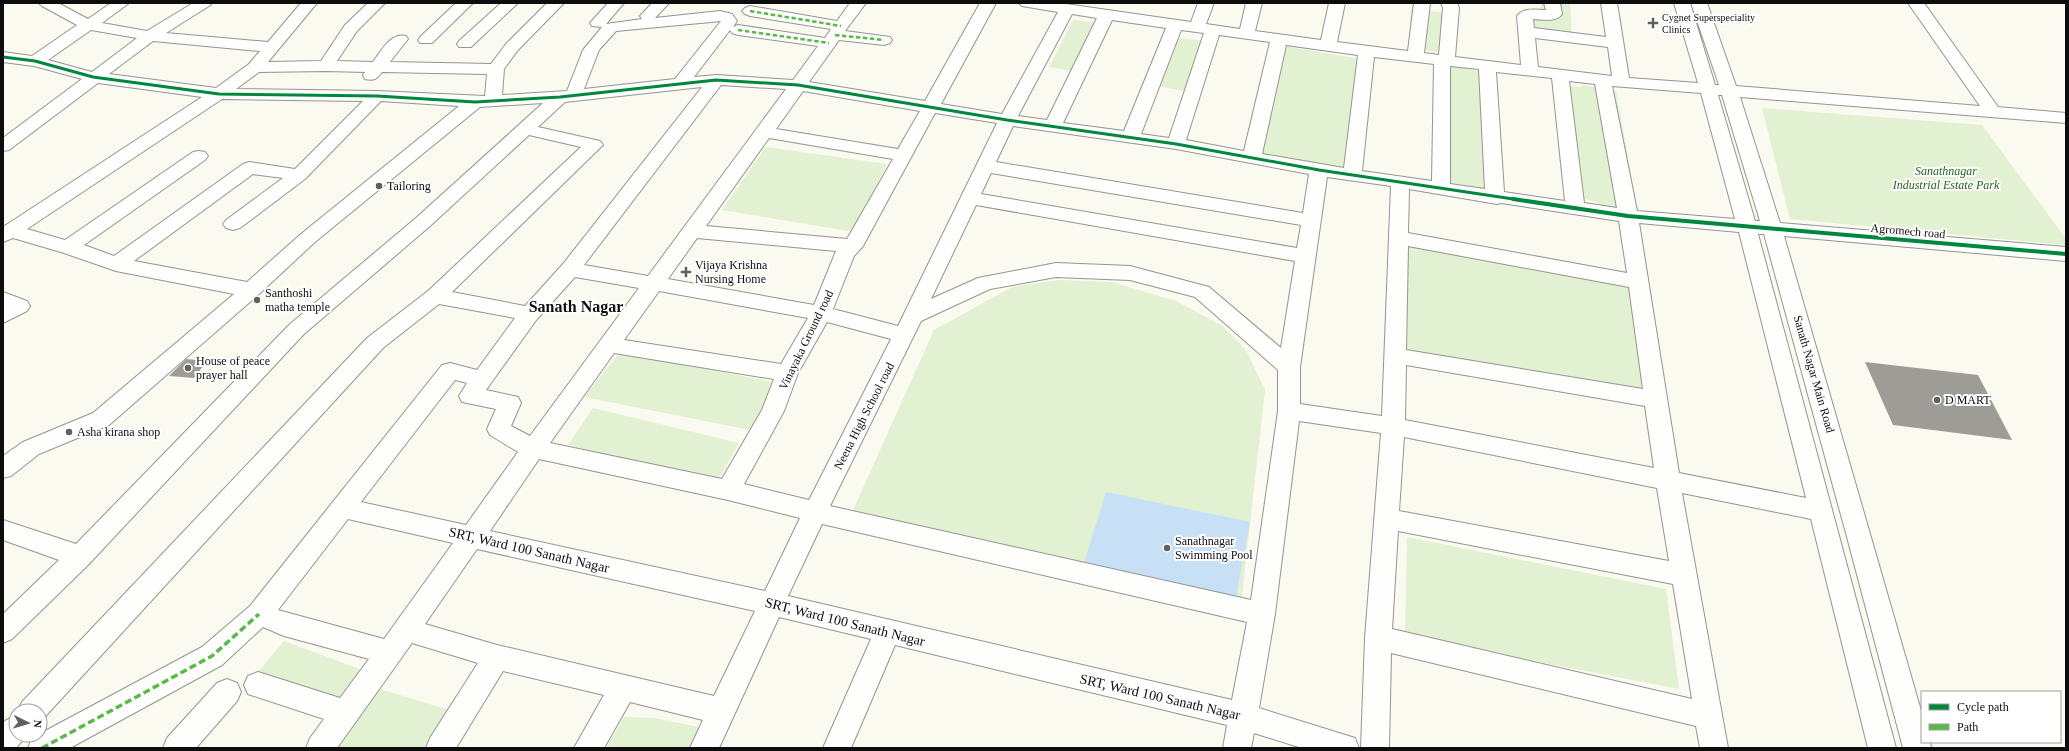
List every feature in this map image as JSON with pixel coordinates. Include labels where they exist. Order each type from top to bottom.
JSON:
[{"type":"street","points":[[47,3],[88,26],[150,36],[273,47]]},
{"type":"street","points":[[35,61],[121,3]]},
{"type":"street","points":[[3,146],[150,36],[204,3]]},
{"type":"street","points":[[7,233],[194,108],[219,94],[255,67],[309,3]]},
{"type":"street","points":[[326,66],[351,28],[377,3]]},
{"type":"street","points":[[426,40],[465,3]]},
{"type":"street","points":[[465,44],[510,3]]},
{"type":"street","points":[[3,469],[31,448],[101,419],[251,290],[308,238],[484,102],[496,69],[512,48],[556,3]]},
{"type":"street","points":[[598,23],[616,3]]},
{"type":"street","points":[[648,16],[661,3]]},
{"type":"street","points":[[320,748],[472,537],[532,449],[693,231],[858,3]]},
{"type":"street","name":"Vinayaka Ground road","points":[[728,490],[773,411],[787,373],[821,313],[845,253],[854,246],[988,3]]},
{"type":"street","points":[[1027,3],[1067,9],[1089,7],[1205,29],[1367,51],[1612,81],[2066,118]]},
{"type":"street","points":[[1176,144],[1205,29],[1206,3]]},
{"type":"street","points":[[1246,34],[1254,3]]},
{"type":"street","points":[[1328,46],[1337,3]]},
{"type":"street","points":[[1415,57],[1422,3]]},
{"type":"street","points":[[1441,189],[1444,60],[1451,8],[1449,3]]},
{"type":"street","points":[[1530,71],[1526,32],[1526,14],[1552,16],[1554,14],[1552,3]]},
{"type":"street","points":[[1609,3],[1615,43],[1612,81],[1628,216],[1668,480],[1714,748]]},
{"type":"street","points":[[1682,3],[1719,90]]},
{"type":"street","name":"Sanath Nagar Main Road","points":[[1699,3],[1719,90],[1747,228],[1882,748]]},
{"type":"street","points":[[1916,3],[1992,111]]},
{"type":"street","name":"Neena High School road","points":[[704,748],[815,512],[908,325],[1006,120],[1067,9]]},
{"type":"street","points":[[750,11],[835,34]]},
{"type":"street","points":[[1052,127],[1118,12]]},
{"type":"street","points":[[3,631],[80,556],[297,329],[423,222],[525,129],[567,96],[584,60],[601,35],[611,27],[720,16],[727,17],[729,21],[680,84]]},
{"type":"street","points":[[1131,137],[1175,24]]},
{"type":"street","points":[[738,30],[835,34],[884,40]]},
{"type":"street","points":[[1526,32],[1615,43]]},
{"type":"street","points":[[355,96],[400,39]]},
{"type":"street","points":[[1252,157],[1277,44],[1284,39]]},
{"type":"street","points":[[1352,175],[1367,51]]},
{"type":"street","name":"Agromech road","points":[[3,57],[35,61],[93,78],[219,94],[377,96],[484,102],[567,96],[716,80],[798,85],[1006,120],[1176,144],[1319,170],[1498,198],[1628,216],[1747,228],[2066,254]]},
{"type":"street","points":[[255,67],[326,66],[496,69]]},
{"type":"street","points":[[1487,66],[1494,189],[1498,198]]},
{"type":"street","points":[[1560,75],[1575,208]]},
{"type":"street","points":[[716,80],[570,269],[530,314],[470,396],[510,403],[498,429],[532,449],[728,490],[815,512],[1262,614]]},
{"type":"street","name":"Sanath Nagar Main Road","points":[[1719,90],[1772,230],[1879,605],[1917,748]]},
{"type":"street","points":[[233,224],[298,175],[377,96]]},
{"type":"street","points":[[39,703],[372,346],[435,296],[594,145],[525,129]]},
{"type":"street","points":[[764,132],[904,155]]},
{"type":"street","points":[[68,247],[199,156]]},
{"type":"street","points":[[985,166],[1312,221]]},
{"type":"street","points":[[116,264],[249,168],[298,175]]},
{"type":"street","points":[[1237,748],[1262,614],[1289,411],[1289,367],[1319,170]]},
{"type":"street","points":[[1375,748],[1378,638],[1393,426],[1400,182]]},
{"type":"street","points":[[969,198],[1306,256]]},
{"type":"street","points":[[693,231],[854,246]]},
{"type":"street","points":[[7,233],[68,247],[116,264],[251,290]]},
{"type":"street","points":[[1398,238],[1639,282]]},
{"type":"street","points":[[570,269],[821,313],[908,325],[985,283],[1056,270],[1130,273],[1202,292],[1289,367]]},
{"type":"street","points":[[435,296],[530,314]]},
{"type":"street","points":[[3,299],[20,306],[3,316]]},
{"type":"street","points":[[610,344],[787,373]]},
{"type":"street","points":[[1396,356],[1656,399]]},
{"type":"street","points":[[42,748],[212,656],[259,614],[450,371],[481,379]]},
{"type":"street","points":[[1289,411],[1393,426],[1821,511]]},
{"type":"street","name":"SRT, Ward 100 Sanath Nagar","points":[[342,508],[772,604],[1243,716],[1345,748]]},
{"type":"street","points":[[1387,519],[1684,575]]},
{"type":"street","points":[[3,530],[80,556]]},
{"type":"street","points":[[259,614],[284,624],[389,652]]},
{"type":"street","points":[[406,630],[497,657],[721,711]]},
{"type":"street","points":[[837,748],[887,632]]},
{"type":"street","points":[[1378,638],[1708,716]]},
{"type":"street","points":[[440,748],[497,657]]},
{"type":"street","points":[[258,685],[345,713]]},
{"type":"street","points":[[588,748],[623,688]]},
{"type":"street","points":[[177,748],[227,692]]},
{"type":"green space","points":[[1541,3],[1570,3],[1571,36],[1529,31],[1528,15],[1542,16]]},
{"type":"green space","points":[[1411,9],[1447,13],[1446,53],[1408,48]]},
{"type":"green space","points":[[1073,20],[1100,23],[1079,72],[1049,67]]},
{"type":"green space","points":[[1177,38],[1205,41],[1189,92],[1157,86]]},
{"type":"green space","points":[[1278,45],[1361,59],[1350,171],[1256,155]]},
{"type":"green space","points":[[1451,66],[1485,72],[1489,189],[1439,181],[1440,72],[1451,74]]},
{"type":"green space","points":[[1563,85],[1582,87],[1582,85],[1616,91],[1638,212],[1597,206],[1597,202],[1576,197]]},
{"type":"green space","name":"Sanathnagar Industrial Estate Park","points":[[1762,108],[1982,125],[2066,239],[2066,245],[1790,219]]},
{"type":"green space","points":[[766,147],[887,164],[854,232],[722,210]]},
{"type":"green space","points":[[1404,242],[1634,284],[1650,393],[1401,354]]},
{"type":"green space","points":[[1059,280],[1112,282],[1176,301],[1223,326],[1246,350],[1265,390],[1241,605],[850,517],[934,330],[1012,287]]},
{"type":"green space","points":[[620,352],[783,384],[760,432],[584,397]]},
{"type":"green space","points":[[593,408],[739,443],[718,481],[568,445]]},
{"type":"green space","points":[[1407,537],[1666,589],[1679,689],[1405,636]]},
{"type":"green space","points":[[284,641],[365,671],[339,706],[249,683]]},
{"type":"green space","points":[[380,689],[459,713],[436,748],[337,748]]},
{"type":"green space","points":[[624,717],[654,718],[699,727],[689,748],[606,748]]},
{"type":"water","name":"Sanathnagar Swimming Pool","points":[[1106,492],[1250,522],[1234,608],[1081,573]]},
{"type":"building","name":"House of peace prayer hall","points":[[186,359],[207,361],[194,378],[169,376]]},
{"type":"building","name":"D MART","points":[[1865,362],[1978,375],[2012,440],[1893,425]]},
{"type":"marked path","points":[[750,11],[841,26]]},
{"type":"marked path","points":[[738,30],[829,43]]},
{"type":"marked path","points":[[835,35],[884,40]]},
{"type":"marked path","points":[[42,748],[212,656],[259,614]]},
{"type":"cycle path","points":[[3,57],[35,61],[93,77],[219,94],[377,96],[475,102],[560,97],[716,80],[798,85],[1007,120],[1176,144],[1319,170],[1628,216],[2066,254]]},
{"type":"place","name":"Cygnet Superspeciality Clinics","points":[[1653,23]]},
{"type":"place","name":"Tailoring","points":[[379,186]]},
{"type":"place","name":"Vijaya Krishna Nursing Home","points":[[686,272]]},
{"type":"place","name":"Santhoshi matha temple","points":[[257,300]]},
{"type":"place","name":"House of peace prayer hall","points":[[188,368]]},
{"type":"place","name":"D MART","points":[[1937,400]]},
{"type":"place","name":"Asha kirana shop","points":[[69,432]]},
{"type":"place","name":"Sanathnagar Swimming Pool","points":[[1167,548]]},
{"type":"district","name":"Sanath Nagar","points":[[576,306]]}]
